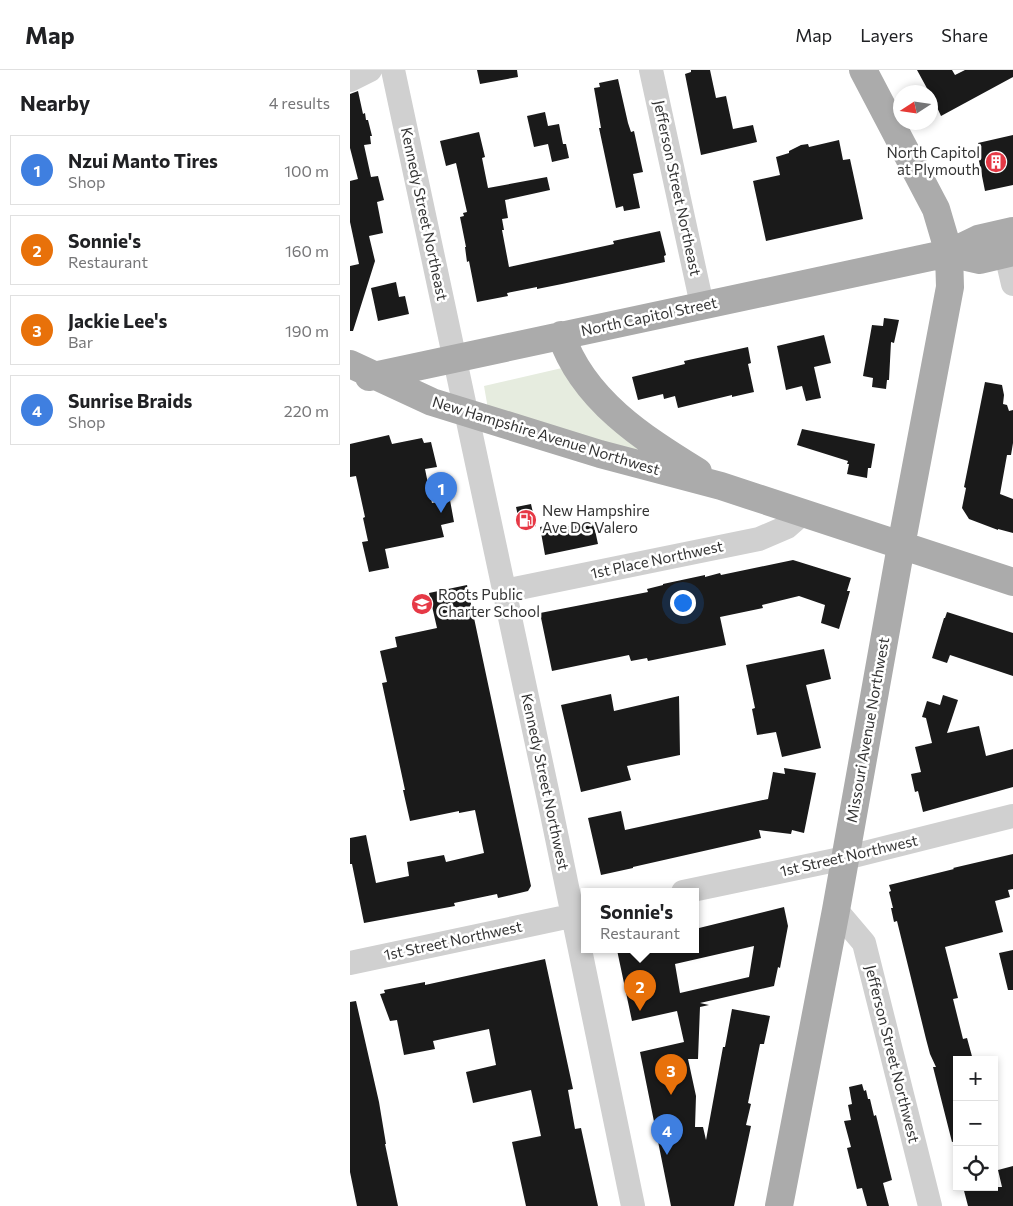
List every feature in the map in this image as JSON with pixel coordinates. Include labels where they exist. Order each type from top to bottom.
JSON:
[{"type":"main road","name":"Missouri Avenue Northwest","points":[[779,1206],[836,910],[901,546],[950,287],[949,253],[936,209],[863,70]]},
{"type":"main road","name":"North Capitol Street","points":[[362,379],[949,253],[978,239],[1011,246]]},
{"type":"main road","name":"New Hampshire Avenue Northwest","points":[[561,336],[568,356],[579,372],[614,412],[644,438],[720,486]]},
{"type":"main road","name":"New Hampshire Avenue Northwest","points":[[350,364],[362,379],[600,454],[720,486],[1013,582]]},
{"type":"street","points":[[350,80],[370,70]]},
{"type":"street","name":"Kennedy Street Northeast","points":[[393,70],[455,358]]},
{"type":"street","name":"Jefferson Street Northeast","points":[[651,70],[702,306]]},
{"type":"street","points":[[1011,246],[1013,284]]},
{"type":"street","name":"Kennedy Street Northwest","points":[[455,358],[504,591],[579,914]]},
{"type":"street","name":"1st Place Northwest","points":[[504,591],[760,539],[788,527],[803,513]]},
{"type":"street","name":"1st Street Northwest","points":[[699,889],[845,858],[1013,816]]},
{"type":"street","name":"Jefferson Street Northwest","points":[[836,910],[864,943],[930,1206]]},
{"type":"street","name":"1st Street Northwest","points":[[350,963],[579,914]]},
{"type":"street","name":"Kennedy Street Northwest","points":[[586,953],[633,1206]]},
{"type":"shaded area","points":[[562,368],[658,462],[488,409],[484,386]]},
{"type":"building","points":[[477,70],[517,70],[518,77],[480,84]]},
{"type":"building","points":[[691,70],[710,70],[716,98],[726,96],[733,129],[753,125],[757,142],[701,155],[685,74],[691,72]]},
{"type":"building","points":[[917,70],[952,70],[955,75],[965,70],[1013,70],[1013,77],[941,116],[938,109],[938,85],[925,85]]},
{"type":"building","points":[[618,79],[628,123],[631,132],[634,131],[643,172],[633,174],[640,208],[624,211],[623,206],[616,208],[599,128],[601,128],[594,88],[600,87],[599,83]]},
{"type":"building","points":[[358,91],[363,114],[365,113],[366,120],[368,120],[372,136],[370,136],[371,144],[364,145],[371,177],[378,176],[384,200],[377,202],[383,233],[369,236],[375,261],[353,331],[350,331],[350,266],[359,264],[350,222],[350,181],[358,179],[350,148],[350,94]]},
{"type":"building","points":[[545,112],[548,126],[559,124],[563,144],[566,144],[569,158],[552,162],[548,144],[534,147],[527,116]]},
{"type":"building","points":[[479,132],[485,157],[482,158],[488,188],[547,177],[550,190],[505,200],[508,218],[502,219],[504,230],[502,230],[509,267],[614,244],[613,241],[660,231],[666,255],[664,256],[665,262],[537,289],[537,287],[507,293],[508,296],[477,302],[469,261],[467,262],[460,217],[464,216],[463,213],[467,212],[456,163],[446,166],[440,141]]},
{"type":"building","name":"North Capitol at Plymouth","points":[[1013,135],[1013,185],[985,191],[976,146],[978,146],[978,143]]},
{"type":"building","points":[[839,140],[843,160],[850,159],[863,219],[766,241],[753,181],[780,175],[776,157],[789,153],[789,151],[801,145],[808,144],[809,147]]},
{"type":"building","points":[[396,282],[399,297],[405,296],[409,314],[378,321],[371,288]]},
{"type":"building","points":[[884,318],[899,320],[894,343],[891,342],[889,380],[887,380],[886,389],[872,387],[873,378],[863,376],[872,325],[883,326]]},
{"type":"building","points":[[824,335],[831,363],[814,367],[821,398],[806,401],[802,386],[786,390],[777,346]]},
{"type":"building","points":[[748,347],[751,363],[748,364],[754,392],[732,397],[732,395],[678,408],[675,396],[664,399],[663,394],[638,400],[632,377],[685,364],[684,361]]},
{"type":"building","points":[[985,382],[1002,385],[1003,404],[1007,405],[1009,411],[1013,410],[1013,443],[1011,455],[1007,455],[1000,494],[1013,499],[1013,533],[998,530],[969,519],[962,508],[966,488],[964,487]]},
{"type":"building","points":[[802,429],[875,444],[871,468],[868,468],[867,478],[847,474],[848,461],[797,445]]},
{"type":"building","points":[[389,435],[392,444],[422,438],[424,443],[431,442],[437,467],[425,469],[432,503],[450,500],[454,522],[441,525],[444,537],[385,549],[389,568],[369,572],[362,542],[368,541],[363,518],[365,517],[356,476],[350,477],[350,444]]},
{"type":"building","points":[[531,504],[536,526],[521,530],[516,507]]},
{"type":"building","points":[[593,521],[598,544],[545,555],[540,527],[560,523],[561,528]]},
{"type":"building","points":[[793,560],[851,578],[847,591],[850,591],[839,629],[821,623],[825,605],[799,596],[762,605],[763,608],[720,617],[726,645],[648,661],[647,658],[631,661],[629,655],[552,671],[540,613],[648,592],[647,589],[663,584],[705,575],[705,577],[720,573],[721,575]]},
{"type":"building","points":[[467,585],[531,886],[528,891],[498,898],[497,894],[454,903],[455,906],[364,923],[352,864],[350,864],[350,838],[366,835],[376,883],[409,876],[407,862],[444,855],[446,862],[484,853],[475,810],[459,813],[459,811],[410,821],[382,683],[387,682],[380,651],[397,647],[395,637],[437,628],[429,593]]},
{"type":"building","points":[[947,612],[1013,633],[1013,676],[950,655],[947,663],[932,658]]},
{"type":"building","points":[[824,649],[831,679],[806,685],[821,748],[782,757],[776,732],[757,735],[752,709],[755,708],[746,665]]},
{"type":"building","points":[[611,694],[614,711],[679,696],[680,755],[627,766],[631,780],[581,792],[561,705]]},
{"type":"building","points":[[943,695],[958,700],[947,733],[979,726],[986,756],[1013,749],[1013,787],[923,812],[918,791],[915,792],[911,774],[921,772],[915,747],[932,743],[926,718],[922,717],[927,701],[940,705]]},
{"type":"building","points":[[784,768],[816,773],[804,833],[792,830],[791,834],[759,830],[761,838],[601,875],[588,818],[621,811],[625,830],[768,799],[773,772],[785,774]]},
{"type":"building","points":[[1013,854],[1013,889],[1008,890],[1010,897],[995,901],[1003,932],[945,947],[958,998],[953,999],[963,1039],[967,1038],[972,1056],[953,1056],[952,1142],[933,1067],[936,1067],[930,1054],[897,921],[894,922],[889,885]]},
{"type":"building","points":[[784,907],[788,926],[780,968],[778,967],[774,986],[700,1003],[709,1005],[700,1007],[698,1059],[688,1059],[696,1096],[695,1127],[703,1127],[706,1140],[732,1009],[770,1016],[764,1044],[760,1044],[748,1103],[751,1104],[746,1125],[751,1126],[734,1206],[671,1206],[640,1052],[684,1042],[677,1011],[632,1021],[618,953],[699,953],[699,928]],"holes":[[[754,946],[749,977],[680,993],[675,964]]]},
{"type":"building","points":[[1013,950],[1013,990],[1008,990],[999,953]]},
{"type":"building","points":[[545,959],[573,1089],[568,1090],[575,1129],[581,1128],[598,1206],[526,1206],[512,1142],[541,1136],[531,1090],[473,1103],[466,1072],[496,1065],[489,1029],[433,1041],[435,1049],[404,1055],[397,1020],[390,1021],[380,994],[385,993],[384,990],[425,982],[425,985]]},
{"type":"building","points":[[356,1001],[379,1102],[385,1144],[398,1206],[357,1206],[350,1172],[350,1002]]},
{"type":"building","points":[[862,1084],[868,1099],[870,1099],[874,1116],[876,1115],[892,1180],[883,1183],[889,1206],[867,1206],[862,1188],[857,1189],[847,1148],[851,1147],[844,1121],[851,1120],[848,1105],[852,1104],[849,1087]]},
{"type":"building","points":[[1013,1166],[1013,1206],[968,1206],[964,1191],[998,1191],[998,1187],[1002,1187],[998,1170]]},
{"type":"place","name":"North Capitol at Plymouth","points":[[996,162]]},
{"type":"place","name":"Nzui Manto Tires","points":[[441,513]]},
{"type":"place","name":"New Hampshire Ave DC Valero","points":[[526,520]]},
{"type":"place","name":"Roots Public Charter School","points":[[422,604]]},
{"type":"place","name":"Sonnie's","points":[[640,1011]]},
{"type":"place","name":"Jackie Lee's","points":[[671,1095]]},
{"type":"place","name":"Sunrise Braids","points":[[667,1155]]}]
